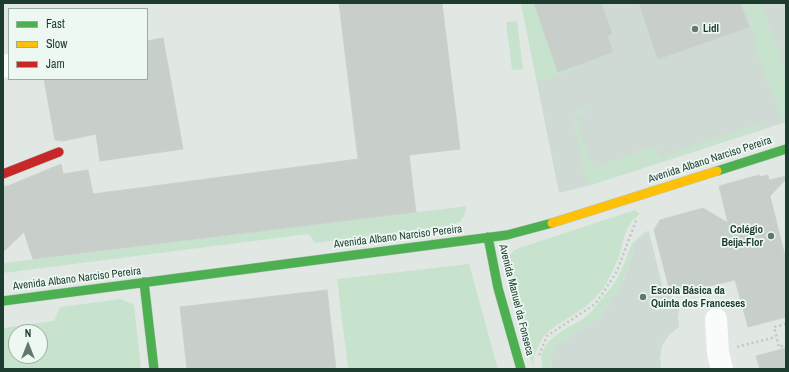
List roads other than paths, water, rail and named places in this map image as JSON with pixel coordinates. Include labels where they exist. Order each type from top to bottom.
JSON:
[{"type":"street","name":"Avenida Albano Narciso Pereira","points":[[3,301],[488,238],[528,230],[786,149]]},
{"type":"street","points":[[3,174],[59,152]]},
{"type":"street","name":"Avenida Manuel da Fonseca","points":[[488,238],[498,288],[521,369]]},
{"type":"street","points":[[144,282],[154,369]]},
{"type":"street","points":[[716,319],[720,361]]},
{"type":"place","name":"Lidl","points":[[695,29]]},
{"type":"place","name":"Colégio Beija-Flor","points":[[771,236]]},
{"type":"place","name":"Escola Básica da Quinta dos Franceses","points":[[643,297]]}]
